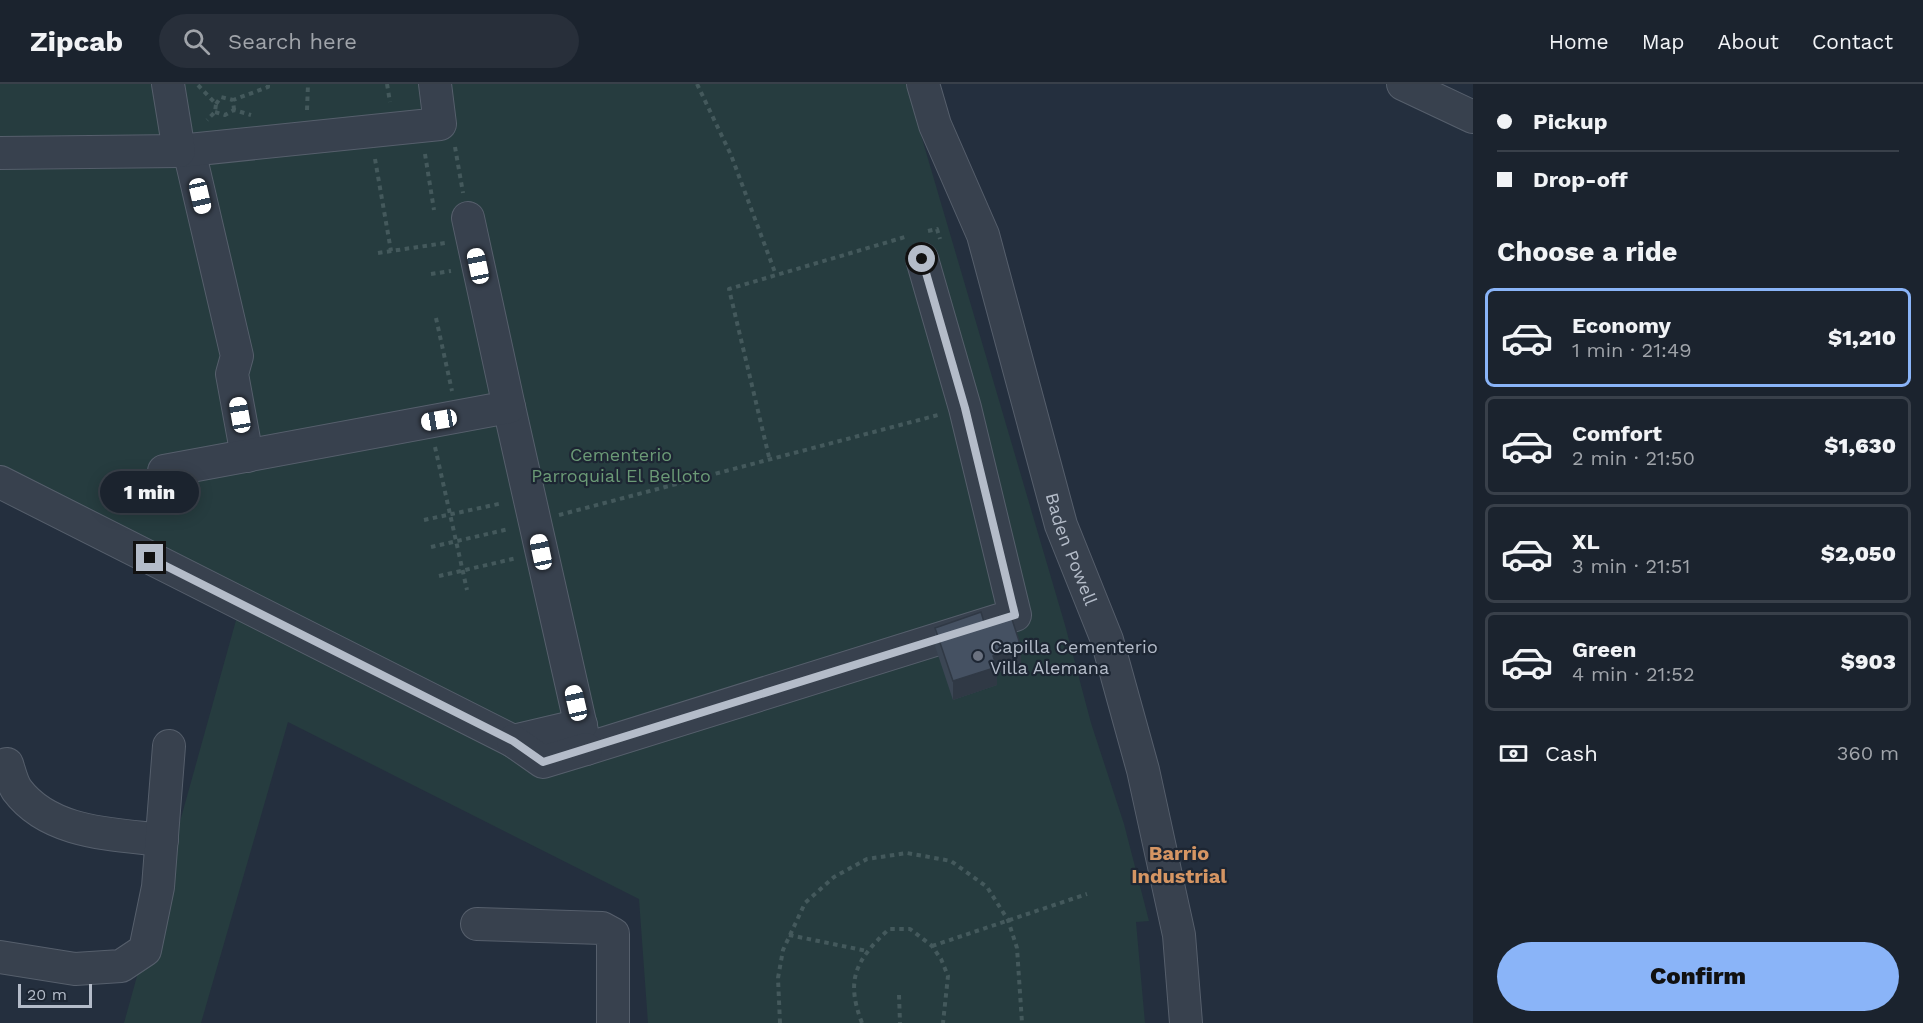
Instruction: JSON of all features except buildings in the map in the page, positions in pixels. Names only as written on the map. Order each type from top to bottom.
[{"type":"street","points":[[168,84],[237,356],[232,374],[247,456]]},
{"type":"street","points":[[0,153],[184,151],[431,125],[435,84]]},
{"type":"street","name":"Baden Powell","points":[[923,84],[934,125],[983,235],[1061,525],[1107,640],[1143,770],[1179,935],[1186,1023]]},
{"type":"street","points":[[1402,84],[1473,117]]},
{"type":"street","points":[[470,228],[583,737]]},
{"type":"street","points":[[0,482],[513,741],[543,762],[583,737],[1015,615],[965,408],[922,259]]},
{"type":"street","points":[[164,471],[247,456],[451,430],[508,407]]},
{"type":"street","points":[[0,957],[75,969],[121,966],[145,950],[158,887],[169,746]]},
{"type":"street","points":[[7,765],[16,789],[33,807],[79,829],[162,840]]},
{"type":"street","points":[[477,924],[602,928],[613,934],[613,1023]]},
{"type":"path","points":[[216,104],[221,97],[233,100],[268,87],[268,84]]},
{"type":"path","points":[[698,84],[731,155],[776,275]]},
{"type":"path","points":[[233,100],[234,110]]},
{"type":"path","points":[[378,253],[470,228],[451,124],[431,125],[434,210]]},
{"type":"path","points":[[370,131],[391,251]]},
{"type":"path","points":[[769,457],[729,289],[910,236],[922,259]]},
{"type":"path","points":[[423,447],[434,445],[451,430],[436,318]]},
{"type":"path","points":[[431,547],[535,524],[769,457],[965,408]]},
{"type":"path","points":[[434,445],[467,590]]},
{"type":"path","points":[[424,520],[450,515],[535,524]]},
{"type":"path","points":[[439,576],[463,570],[535,524]]},
{"type":"path","points":[[780,1023],[778,978],[783,950],[805,903],[834,877],[867,859],[907,853],[951,861],[987,887],[1008,920],[1017,948],[1022,1023]]},
{"type":"path","points":[[932,946],[1087,894]]},
{"type":"path","points":[[862,1023],[853,990],[856,967],[867,951],[889,929],[909,929],[932,946],[948,976],[943,1023]]},
{"type":"path","points":[[789,935],[867,951]]},
{"type":"path","points":[[899,995],[900,1023]]},
{"type":"green space","name":"Cementerio Parroquial El Belloto","points":[[0,84],[906,84],[1065,625],[1091,723],[1124,824],[1149,921],[1136,922],[1145,1023],[648,1023],[639,899],[288,722],[201,1023],[124,1023],[238,613],[0,493]]},
{"type":"place","name":"Capilla Cementerio Villa Alemana","points":[[978,656]]},
{"type":"district","name":"Barrio Industrial","points":[[1179,864]]},
{"type":"route","points":[[150,558],[513,741],[543,762],[1015,615],[965,408],[922,259]]}]
